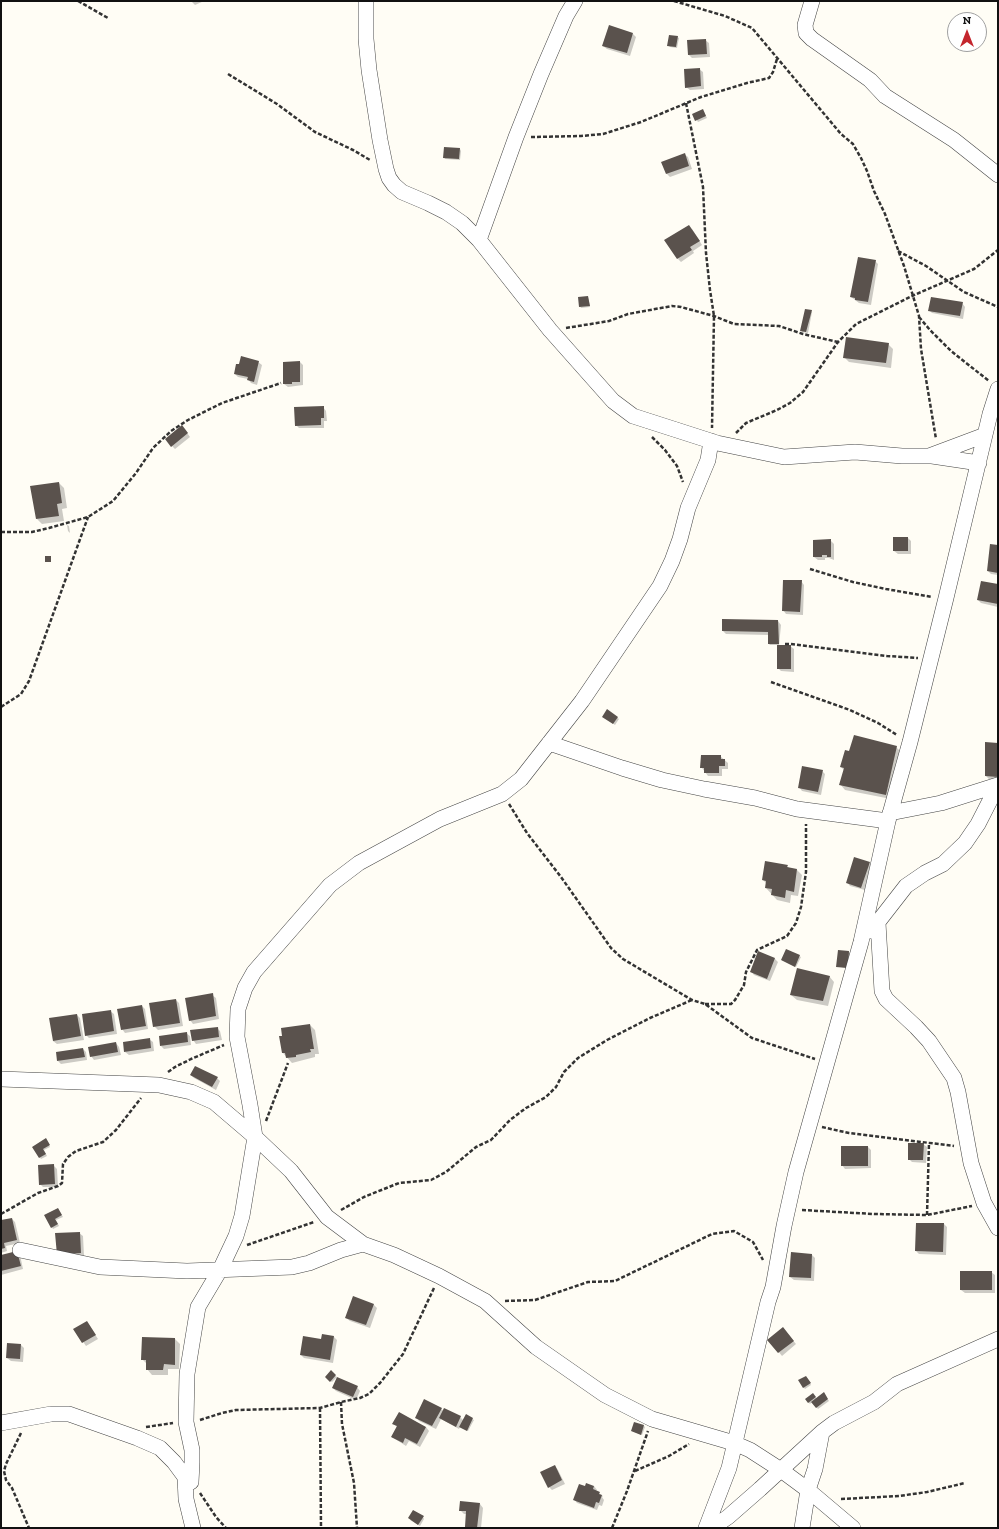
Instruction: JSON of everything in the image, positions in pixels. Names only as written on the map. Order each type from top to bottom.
[{"type":"street","points":[[366,1],[366,39],[369,70],[386,169],[394,185],[402,192],[446,212],[462,223],[479,240],[550,330],[613,401],[633,416],[728,446],[784,457],[855,452],[902,456],[934,454],[979,463]]},
{"type":"street","points":[[479,240],[516,137],[547,59],[566,16],[575,1]]},
{"type":"street","points":[[812,1],[805,24],[806,34],[870,80],[885,96],[954,140],[998,175]]},
{"type":"street","points":[[706,1528],[729,1468],[766,1309],[773,1287],[788,1208],[861,942],[889,817],[910,742],[946,598],[996,387]]},
{"type":"street","points":[[934,454],[985,435]]},
{"type":"street","points":[[191,1482],[192,1450],[186,1422],[187,1374],[198,1307],[229,1252],[242,1216],[255,1134],[237,1037],[238,1009],[245,988],[254,972],[330,884],[359,864],[440,819],[502,794],[521,779],[582,701],[660,586],[675,554],[688,508],[708,460],[711,441]]},
{"type":"street","points":[[549,743],[662,780],[756,798],[797,809],[889,817],[941,803],[998,785]]},
{"type":"street","points":[[861,942],[878,923],[906,886],[924,873],[943,864],[965,843],[978,824],[998,785]]},
{"type":"street","points":[[878,923],[882,991],[886,999],[929,1041],[954,1078],[971,1163],[984,1203],[998,1228]]},
{"type":"street","points":[[1,1079],[152,1085],[191,1092],[214,1102],[255,1134],[291,1170],[327,1217],[363,1244],[394,1255],[439,1276],[484,1301],[536,1347],[605,1395],[652,1419],[703,1433],[750,1450],[808,1490],[853,1528]]},
{"type":"street","points":[[20,1250],[100,1267],[162,1271],[220,1270],[292,1267],[309,1263],[340,1250],[363,1244]]},
{"type":"street","points":[[712,1528],[728,1517],[822,1432],[834,1423],[874,1402],[898,1384],[998,1339]]},
{"type":"street","points":[[1,1423],[30,1416],[69,1414],[160,1448],[174,1462],[185,1477],[186,1499],[193,1528]]},
{"type":"street","points":[[802,1528],[808,1490],[822,1432]]},
{"type":"path","points":[[78,1],[108,18]]},
{"type":"path","points":[[674,1],[725,16],[752,28],[841,134],[852,144],[861,158],[885,214],[919,316],[921,349],[934,454]]},
{"type":"path","points":[[516,137],[566,137],[603,134],[641,122],[686,103],[747,83],[769,78],[773,72],[777,58]]},
{"type":"path","points":[[228,74],[278,104],[315,132],[354,150],[386,169]]},
{"type":"path","points":[[686,103],[703,187],[706,253],[714,316],[711,441]]},
{"type":"path","points":[[728,446],[736,432],[746,423],[790,403],[803,392],[838,342],[856,324],[912,296],[974,269],[998,250]]},
{"type":"path","points":[[898,251],[926,266],[946,281],[980,300],[998,307]]},
{"type":"path","points":[[550,330],[609,321],[628,314],[672,306],[714,316],[734,324],[779,326],[803,334],[838,342]]},
{"type":"path","points":[[919,316],[930,330],[951,351],[996,387]]},
{"type":"path","points":[[1,532],[38,531],[88,517],[113,501],[136,473],[153,448],[171,431],[188,420],[222,403],[281,383]]},
{"type":"path","points":[[651,436],[665,450],[677,466],[684,485]]},
{"type":"path","points":[[1,707],[21,694],[29,681],[88,517]]},
{"type":"path","points":[[810,569],[830,576],[886,589],[946,598]]},
{"type":"path","points":[[785,644],[887,656],[930,658]]},
{"type":"path","points":[[771,682],[850,710],[878,723],[910,742]]},
{"type":"path","points":[[502,794],[527,833],[561,877],[611,948],[623,959],[692,1000],[705,1004],[731,1004],[744,985],[746,972],[757,950],[788,936],[796,924],[801,907],[806,872],[806,822],[804,815],[797,809]]},
{"type":"path","points":[[229,1252],[327,1217],[364,1197],[399,1183],[431,1180],[446,1172],[466,1154],[476,1147],[491,1140],[510,1120],[526,1108],[546,1097],[556,1088],[564,1072],[578,1058],[607,1040],[644,1021],[692,1000]]},
{"type":"path","points":[[705,1004],[752,1038],[827,1063]]},
{"type":"path","points":[[1,1214],[38,1193],[58,1186],[62,1183],[64,1164],[68,1157],[76,1151],[103,1142],[116,1130],[152,1085],[175,1067],[228,1043],[237,1037]]},
{"type":"path","points":[[255,1134],[269,1117],[288,1063]]},
{"type":"path","points":[[810,1124],[848,1133],[968,1148]]},
{"type":"path","points":[[927,1215],[930,1143]]},
{"type":"path","points":[[788,1208],[874,1214],[927,1215],[984,1203]]},
{"type":"path","points":[[484,1301],[535,1300],[588,1282],[615,1281],[712,1234],[734,1231],[753,1242],[765,1263]]},
{"type":"path","points":[[143,1428],[195,1421],[236,1410],[320,1408],[360,1398],[369,1394],[380,1383],[403,1354],[439,1276]]},
{"type":"path","points":[[340,1402],[342,1424],[354,1483],[357,1528]]},
{"type":"path","points":[[320,1408],[321,1528]]},
{"type":"path","points":[[29,1528],[12,1488],[6,1480],[4,1472],[14,1446],[30,1416]]},
{"type":"path","points":[[612,1528],[652,1419]]},
{"type":"path","points":[[634,1471],[680,1450],[703,1433]]},
{"type":"path","points":[[191,1482],[216,1517],[226,1528]]},
{"type":"path","points":[[820,1501],[899,1496],[926,1492],[966,1483]]},
{"type":"building","points":[[609,25],[633,33],[627,53],[602,46]]},
{"type":"building","points":[[669,35],[678,36],[676,47],[667,46]]},
{"type":"building","points":[[706,39],[707,54],[688,55],[687,40]]},
{"type":"building","points":[[700,68],[701,86],[685,88],[684,69]]},
{"type":"building","points":[[703,109],[706,116],[695,121],[692,114]]},
{"type":"building","points":[[444,147],[460,148],[459,159],[443,158]]},
{"type":"building","points":[[685,153],[689,166],[666,174],[661,162]]},
{"type":"building","points":[[689,225],[700,241],[690,247],[692,250],[677,259],[664,240]]},
{"type":"building","points":[[858,257],[876,260],[868,302],[855,300],[855,298],[850,297]]},
{"type":"building","points":[[588,296],[590,306],[579,307],[578,297]]},
{"type":"building","points":[[931,297],[963,302],[960,316],[928,311]]},
{"type":"building","points":[[805,309],[812,310],[806,332],[800,331]]},
{"type":"building","points":[[846,337],[889,343],[886,363],[843,358]]},
{"type":"building","points":[[241,356],[259,361],[254,382],[247,380],[248,377],[234,374],[236,364],[239,364]]},
{"type":"building","points":[[300,361],[300,382],[283,384],[283,362]]},
{"type":"building","points":[[324,406],[324,418],[321,418],[321,425],[295,426],[294,407]]},
{"type":"building","points":[[182,425],[188,433],[171,447],[165,439]]},
{"type":"building","points":[[59,482],[62,503],[57,504],[59,516],[36,519],[30,486]]},
{"type":"building","points":[[893,537],[908,537],[908,551],[893,551]]},
{"type":"building","points":[[831,539],[831,557],[822,555],[822,557],[813,557],[813,540]]},
{"type":"building","points":[[990,544],[998,545],[998,573],[987,571]]},
{"type":"building","points":[[45,556],[51,556],[51,562],[45,562]]},
{"type":"building","points":[[783,580],[802,580],[800,612],[782,611]]},
{"type":"building","points":[[981,581],[998,584],[998,604],[977,600]]},
{"type":"building","points":[[722,619],[778,620],[779,644],[768,644],[768,632],[722,631]]},
{"type":"building","points":[[777,645],[791,645],[791,669],[777,669]]},
{"type":"building","points":[[607,709],[618,717],[613,724],[602,717]]},
{"type":"building","points":[[854,735],[897,746],[886,795],[839,785],[844,768],[840,767],[845,750],[849,751]]},
{"type":"building","points":[[985,742],[998,743],[998,777],[985,776]]},
{"type":"building","points":[[701,755],[721,755],[721,759],[725,759],[725,766],[719,766],[719,773],[704,773],[704,768],[700,768]]},
{"type":"building","points":[[802,766],[823,770],[818,792],[798,788]]},
{"type":"building","points":[[854,857],[870,862],[861,888],[846,883]]},
{"type":"building","points":[[765,861],[788,865],[787,867],[797,869],[794,892],[786,890],[785,898],[771,895],[772,889],[765,888],[766,881],[762,880]]},
{"type":"building","points":[[786,949],[800,955],[795,967],[781,960]]},
{"type":"building","points":[[838,950],[849,951],[848,968],[836,967]]},
{"type":"building","points":[[758,951],[775,958],[767,979],[750,972]]},
{"type":"building","points":[[797,968],[830,976],[823,1001],[790,995]]},
{"type":"building","points":[[213,993],[216,1016],[189,1021],[185,998]]},
{"type":"building","points":[[176,999],[180,1023],[153,1027],[149,1003]]},
{"type":"building","points":[[142,1005],[146,1026],[121,1030],[117,1009]]},
{"type":"building","points":[[111,1010],[114,1031],[85,1036],[82,1014]]},
{"type":"building","points":[[77,1014],[81,1036],[53,1041],[49,1018]]},
{"type":"building","points":[[310,1024],[314,1049],[310,1049],[311,1052],[296,1055],[296,1057],[286,1058],[285,1053],[282,1053],[279,1036],[282,1036],[281,1028]]},
{"type":"building","points":[[218,1027],[219,1037],[192,1041],[190,1030]]},
{"type":"building","points":[[187,1032],[188,1042],[160,1046],[159,1036]]},
{"type":"building","points":[[150,1038],[151,1048],[124,1052],[123,1042]]},
{"type":"building","points":[[116,1042],[118,1052],[90,1057],[88,1047]]},
{"type":"building","points":[[83,1048],[85,1057],[57,1061],[56,1052]]},
{"type":"building","points":[[195,1066],[218,1077],[212,1087],[190,1075]]},
{"type":"building","points":[[46,1138],[50,1145],[43,1149],[46,1154],[39,1158],[32,1147]]},
{"type":"building","points":[[908,1143],[924,1143],[923,1160],[908,1160]]},
{"type":"building","points":[[841,1146],[868,1146],[868,1166],[841,1166]]},
{"type":"building","points":[[54,1164],[55,1184],[39,1185],[38,1165]]},
{"type":"building","points":[[58,1208],[62,1215],[55,1219],[58,1224],[51,1228],[44,1215]]},
{"type":"building","points":[[12,1218],[17,1240],[4,1243],[5,1248],[1,1249],[1,1220]]},
{"type":"building","points":[[916,1223],[944,1223],[943,1252],[915,1251]]},
{"type":"building","points":[[80,1232],[81,1253],[57,1255],[55,1233]]},
{"type":"building","points":[[17,1251],[21,1266],[1,1271],[1,1255]]},
{"type":"building","points":[[791,1252],[812,1254],[811,1278],[789,1277]]},
{"type":"building","points":[[960,1271],[992,1271],[992,1290],[960,1290]]},
{"type":"building","points":[[353,1296],[374,1304],[366,1325],[345,1318]]},
{"type":"building","points":[[87,1321],[96,1335],[82,1343],[73,1329]]},
{"type":"building","points":[[783,1327],[794,1341],[778,1353],[767,1340]]},
{"type":"building","points":[[322,1334],[334,1336],[330,1360],[300,1355],[303,1336],[321,1339]]},
{"type":"building","points":[[142,1337],[175,1338],[175,1365],[164,1364],[163,1370],[146,1370],[146,1360],[141,1360]]},
{"type":"building","points":[[7,1343],[21,1344],[20,1359],[6,1358]]},
{"type":"building","points":[[331,1370],[336,1375],[330,1382],[325,1377]]},
{"type":"building","points":[[806,1376],[811,1383],[803,1388],[798,1380]]},
{"type":"building","points":[[337,1377],[358,1386],[353,1397],[332,1388]]},
{"type":"building","points":[[824,1392],[828,1399],[816,1408],[811,1402]]},
{"type":"building","points":[[813,1393],[816,1397],[808,1403],[805,1399]]},
{"type":"building","points":[[424,1399],[442,1408],[432,1426],[415,1418]]},
{"type":"building","points":[[444,1408],[461,1416],[456,1427],[439,1418]]},
{"type":"building","points":[[399,1412],[426,1427],[417,1444],[405,1438],[403,1443],[391,1437],[397,1426],[392,1424]]},
{"type":"building","points":[[466,1414],[473,1418],[467,1431],[459,1427]]},
{"type":"building","points":[[634,1422],[644,1425],[641,1435],[631,1431]]},
{"type":"building","points":[[555,1465],[562,1480],[548,1488],[540,1472]]},
{"type":"building","points":[[586,1483],[594,1486],[593,1489],[600,1492],[599,1494],[602,1495],[599,1503],[596,1502],[594,1508],[573,1500],[579,1484],[585,1486]]},
{"type":"building","points":[[460,1501],[480,1503],[477,1528],[465,1527],[466,1511],[459,1511]]},
{"type":"building","points":[[413,1510],[424,1516],[418,1525],[408,1518]]}]
